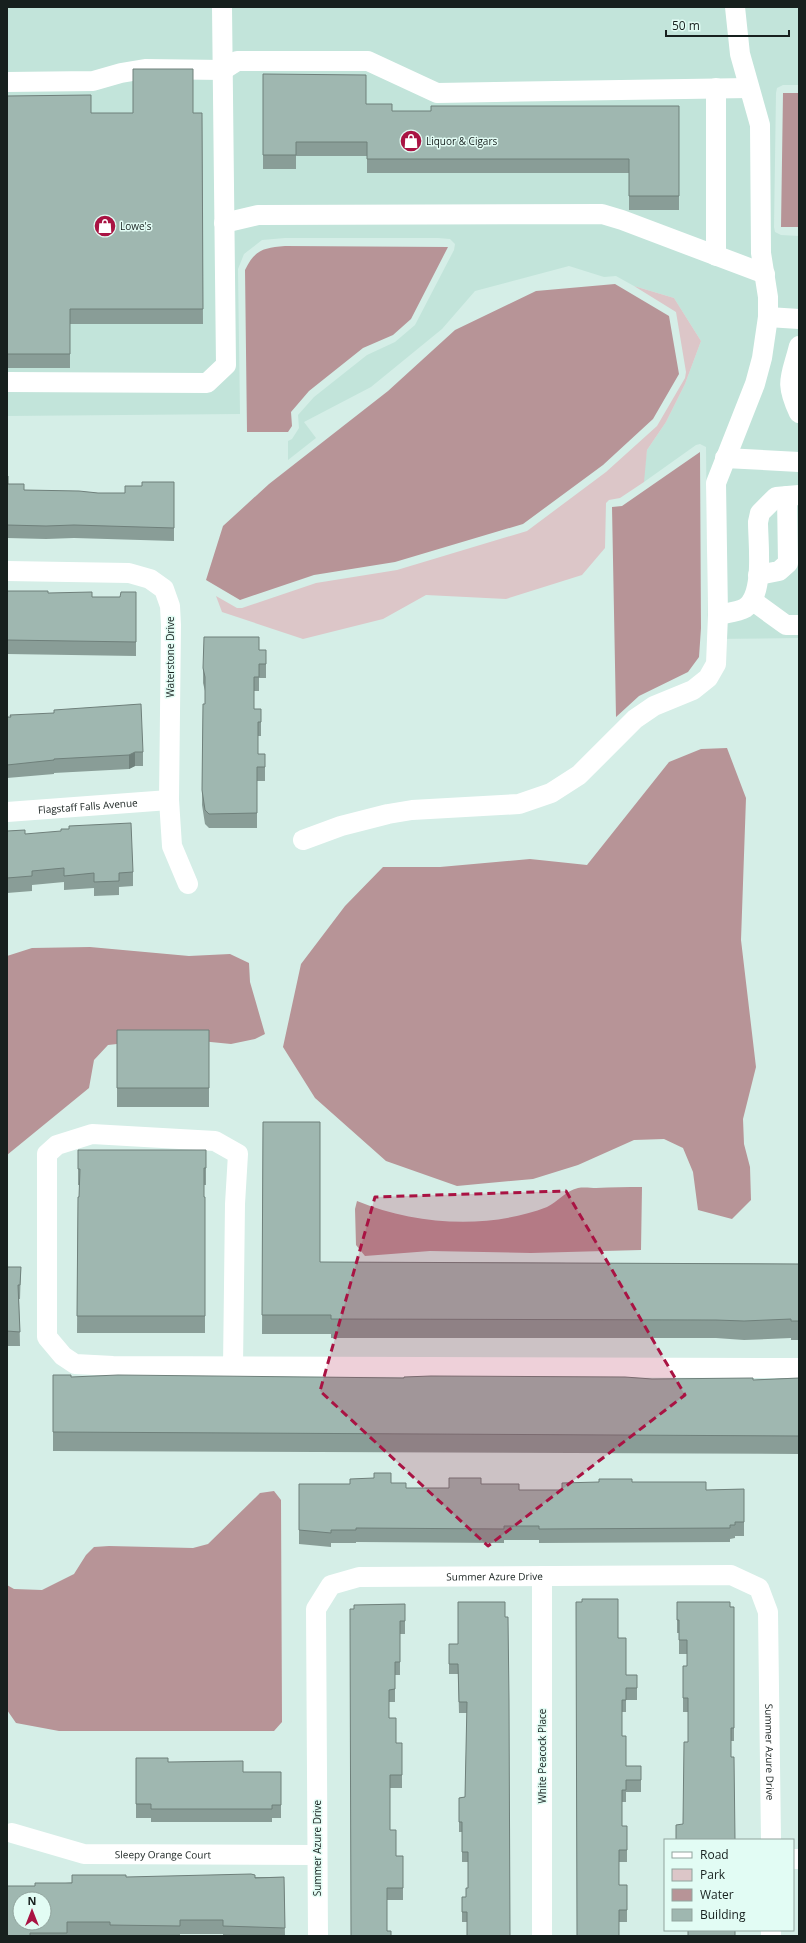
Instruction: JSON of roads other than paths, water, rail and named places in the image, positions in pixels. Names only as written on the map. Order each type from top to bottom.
[{"type":"street","points":[[7,382],[208,382],[226,365],[222,7]]},
{"type":"street","points":[[303,840],[341,826],[388,814],[412,810],[519,804],[551,793],[579,775],[635,719],[654,706],[693,690],[708,678],[716,664],[718,615],[716,483],[755,384],[762,358],[768,317],[768,297],[761,253],[760,125],[740,54],[735,7]]},
{"type":"street","points":[[7,82],[93,81],[121,73],[145,69],[223,70],[237,61],[368,61],[437,93],[749,88]]},
{"type":"street","points":[[716,88],[716,256]]},
{"type":"street","points":[[224,223],[258,215],[602,214],[622,220],[765,274]]},
{"type":"street","points":[[768,317],[799,319]]},
{"type":"street","points":[[799,348],[789,382],[792,398],[799,413]]},
{"type":"street","points":[[725,458],[799,462]]},
{"type":"street","points":[[718,615],[744,608],[753,601],[758,585],[758,575],[758,522],[760,513],[776,497],[793,496],[788,563],[779,571],[758,575]]},
{"type":"street","name":"Waterstone Drive","points":[[7,571],[129,573],[150,578],[164,589],[170,606],[171,625],[169,800],[172,846],[188,884]]},
{"type":"street","points":[[753,601],[786,626],[799,625]]},
{"type":"street","name":"Flagstaff Falls Avenue","points":[[7,812],[169,800]]},
{"type":"street","points":[[233,1367],[235,1204],[238,1154],[215,1141],[92,1134],[57,1145],[47,1154],[47,1337],[63,1356],[75,1364],[113,1366],[233,1367],[799,1368]]},
{"type":"street","name":"Summer Azure Drive","points":[[318,1936],[316,1609],[330,1585],[359,1577],[731,1575],[759,1588],[768,1612],[771,1839]]},
{"type":"street","name":"White Peacock Place","points":[[542,1576],[542,1936]]},
{"type":"street","name":"Sleepy Orange Court","points":[[12,1833],[84,1854],[317,1855]]},
{"type":"water","points":[[783,93],[799,93],[799,227],[781,227]]},
{"type":"water","points":[[285,246],[448,247],[411,319],[393,335],[363,348],[309,391],[291,412],[292,426],[288,432],[247,432],[245,270],[253,258],[261,251]]},
{"type":"water","points":[[615,284],[669,316],[679,374],[653,419],[603,465],[523,524],[395,562],[314,575],[240,600],[206,580],[223,526],[269,484],[388,391],[455,330],[536,291]]},
{"type":"water","points":[[700,452],[701,628],[699,657],[688,672],[639,696],[616,717],[612,507],[622,506]]},
{"type":"water","points":[[727,748],[746,798],[741,940],[756,1067],[743,1119],[744,1144],[750,1167],[751,1200],[732,1219],[698,1210],[693,1172],[683,1148],[664,1139],[634,1140],[578,1165],[533,1179],[457,1186],[386,1161],[315,1098],[283,1047],[301,964],[345,906],[383,867],[440,867],[530,859],[587,865],[669,762],[701,749]]},
{"type":"water","points":[[90,947],[189,956],[230,954],[249,963],[250,982],[265,1034],[255,1039],[231,1044],[170,1038],[108,1045],[94,1060],[89,1088],[7,1155],[7,956],[32,948]]},
{"type":"water","points":[[642,1187],[641,1250],[531,1253],[430,1251],[365,1256],[356,1245],[355,1209],[357,1201],[380,1209],[427,1220],[476,1222],[524,1214],[547,1207],[573,1189]]},
{"type":"water","points":[[274,1491],[281,1500],[282,1722],[274,1731],[59,1731],[16,1723],[7,1710],[7,1585],[14,1589],[42,1590],[74,1574],[86,1555],[94,1547],[193,1548],[208,1544],[260,1493]]},
{"type":"place","name":"Liquor & Cigars","points":[[411,141]]},
{"type":"place","name":"Lowe's","points":[[105,226]]}]
